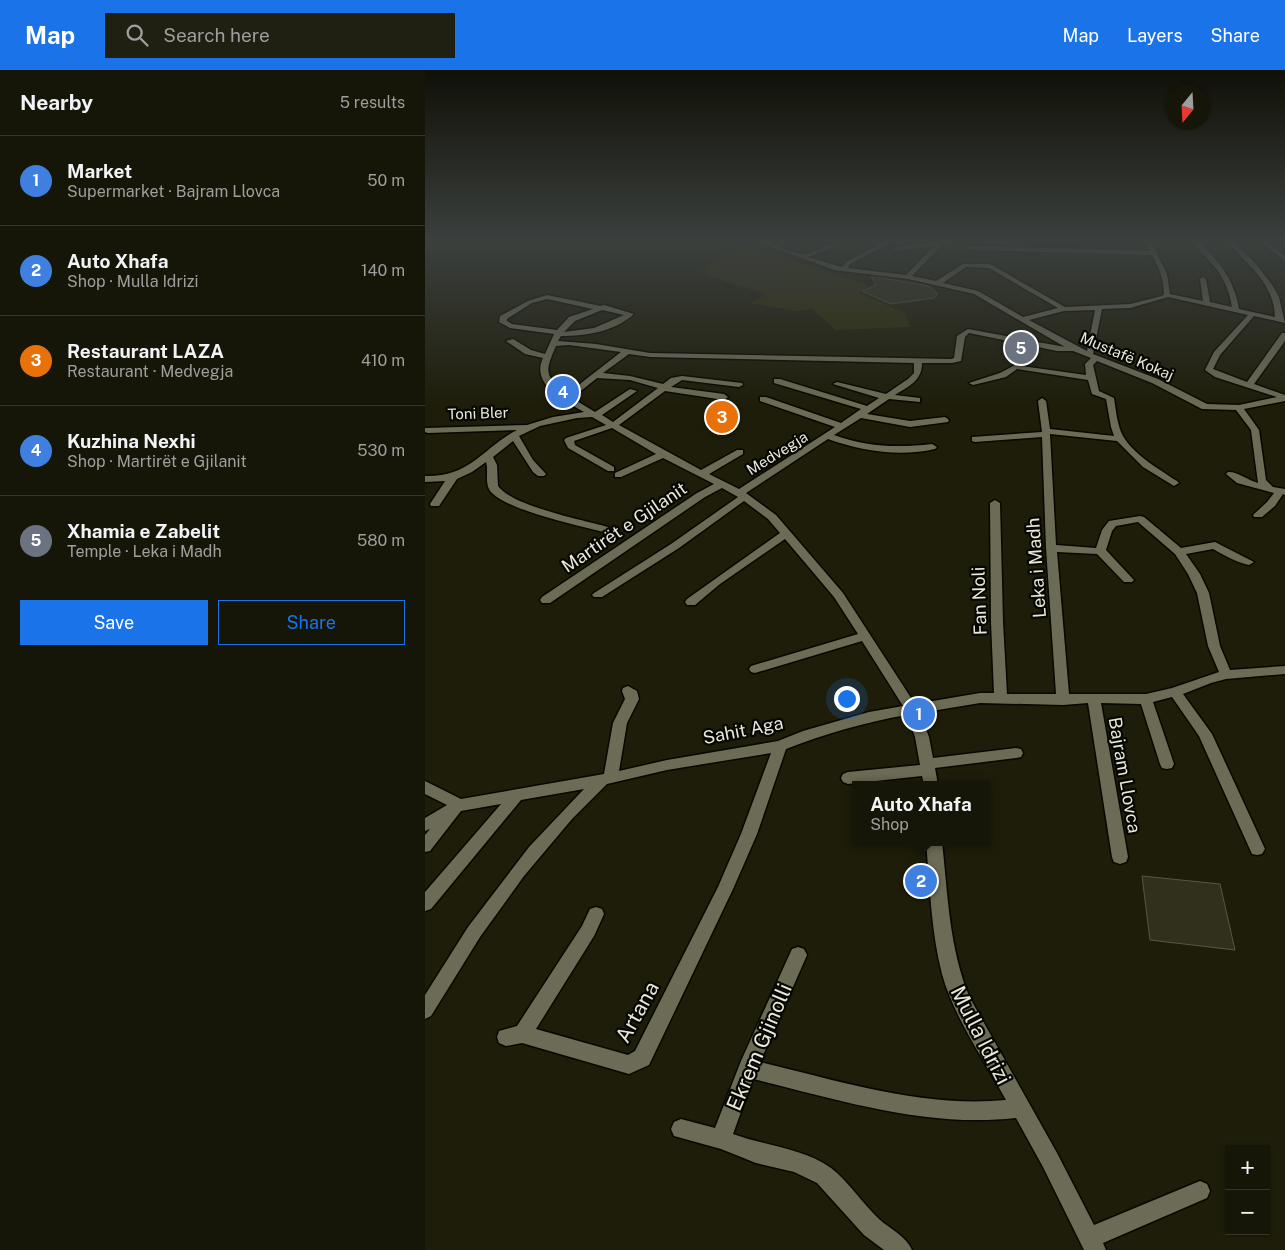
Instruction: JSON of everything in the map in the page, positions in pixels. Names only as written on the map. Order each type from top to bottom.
[{"type":"street","name":"Mustafë Kokaj","points":[[985,296],[1074,349],[1155,381],[1205,407],[1239,408],[1285,397]]},
{"type":"street","points":[[1041,296],[1064,309]]},
{"type":"street","points":[[1022,319],[1064,309],[1130,306],[1163,296]]},
{"type":"street","points":[[1172,296],[1282,320]]},
{"type":"street","points":[[1206,296],[1207,303]]},
{"type":"street","points":[[1233,296],[1236,310]]},
{"type":"street","points":[[1274,296],[1282,320]]},
{"type":"street","points":[[557,337],[595,332],[630,314],[604,307],[547,297],[530,302],[503,318],[503,322],[510,326],[581,344],[650,355],[956,361],[961,336],[968,330],[1057,349],[1074,349]]},
{"type":"street","points":[[1099,306],[1089,364],[1095,392],[1110,398],[1115,427],[1120,439],[1146,464],[1174,483]]},
{"type":"street","points":[[557,337],[573,319],[604,307]]},
{"type":"street","name":"Mustafë Kokaj","points":[[1253,314],[1217,354],[1209,370],[1218,375],[1285,397]]},
{"type":"street","points":[[1249,385],[1285,335]]},
{"type":"street","name":"Martirët e Gjilanit","points":[[557,337],[547,357],[544,372],[547,382],[567,399],[663,454],[742,495],[772,517],[839,595],[912,710]]},
{"type":"street","points":[[510,342],[528,352],[547,357]]},
{"type":"street","points":[[567,399],[574,391],[626,352]]},
{"type":"street","name":"Medvegja","points":[[598,595],[675,546],[742,495],[911,380],[918,373],[918,361]]},
{"type":"street","points":[[973,383],[1003,375],[1015,367],[1091,378]]},
{"type":"street","points":[[595,375],[630,378],[665,388],[724,397]]},
{"type":"street","points":[[663,454],[615,472],[591,459],[569,443],[571,438],[613,425],[674,380],[682,378],[739,385]]},
{"type":"street","points":[[777,381],[869,408]]},
{"type":"street","points":[[837,384],[885,397],[917,400]]},
{"type":"street","points":[[594,414],[633,391]]},
{"type":"street","name":"Medvegja","points":[[763,400],[843,426]]},
{"type":"street","name":"Leka i Madh","points":[[1042,401],[1046,432],[1051,548],[1063,700]]},
{"type":"street","points":[[1239,408],[1255,430],[1261,481],[1269,488]]},
{"type":"street","name":"Toni Bler","points":[[428,430],[529,427],[566,417],[594,414]]},
{"type":"street","points":[[860,415],[910,424],[945,420]]},
{"type":"street","name":"Toni Bler","points":[[427,480],[453,477],[472,469],[514,436],[529,427]]},
{"type":"street","points":[[975,439],[1046,432],[1120,439]]},
{"type":"street","points":[[514,436],[526,454],[532,468],[541,474]]},
{"type":"street","name":"Medvegja","points":[[829,436],[841,441],[880,449],[899,450],[932,447]]},
{"type":"street","points":[[701,474],[740,452]]},
{"type":"street","points":[[488,457],[493,469],[491,481],[494,489],[500,494],[543,511],[604,529]]},
{"type":"street","points":[[1231,474],[1233,477],[1282,491],[1258,515]]},
{"type":"street","points":[[435,504],[453,477]]},
{"type":"street","name":"Martirët e Gjilanit","points":[[546,600],[721,484]]},
{"type":"street","name":"Fan Noli","points":[[995,502],[997,622],[1001,698]]},
{"type":"street","points":[[1130,510],[1179,552],[1187,562],[1203,592],[1214,646],[1226,675]]},
{"type":"street","points":[[1100,551],[1107,530],[1113,522],[1140,519]]},
{"type":"street","points":[[691,602],[785,533]]},
{"type":"street","points":[[1179,552],[1215,545],[1233,556],[1249,562]]},
{"type":"street","points":[[1051,548],[1100,551],[1127,580]]},
{"type":"street","points":[[755,669],[865,636]]},
{"type":"street","name":"Bajram Llovca","points":[[912,710],[979,698],[1146,699],[1175,692],[1208,679],[1226,675],[1285,670]]},
{"type":"street","points":[[425,1010],[474,933],[524,864],[590,791],[607,778],[620,722],[632,699],[632,694],[627,691]]},
{"type":"street","points":[[1175,692],[1205,734],[1257,849]]},
{"type":"street","name":"Bajram Llovca","points":[[1146,699],[1167,764]]},
{"type":"street","name":"Bajram Llovca","points":[[1094,700],[1120,857]]},
{"type":"street","points":[[912,710],[922,737],[929,773]]},
{"type":"street","name":"Sahit Aga","points":[[425,825],[460,804],[515,796],[667,765],[780,746],[808,735],[869,717],[912,710]]},
{"type":"street","name":"Artana","points":[[596,914],[588,931],[514,1036],[629,1065],[642,1058],[725,889],[749,834],[780,746]]},
{"type":"street","points":[[848,778],[929,773],[1016,752]]},
{"type":"street","points":[[425,787],[460,804],[425,846]]},
{"type":"street","points":[[425,904],[515,796]]},
{"type":"street","name":"Mulla Idrizi","points":[[934,846],[944,939],[951,975],[963,1004],[1019,1108],[1050,1160],[1092,1244],[1200,1190]]},
{"type":"street","name":"Ekrem Gjinolli","points":[[721,1139],[748,1068],[798,955]]},
{"type":"street","name":"Mulla Idrizi","points":[[748,1068],[860,1095],[933,1108],[1000,1112],[1019,1108]]},
{"type":"street","points":[[681,1129],[721,1139],[755,1153],[797,1162],[823,1176],[872,1227],[901,1250]]},
{"type":"shaded area","points":[[763,296],[866,296],[905,313],[910,327],[835,330],[813,309],[795,311],[751,303]]},
{"type":"building","points":[[873,296],[936,296],[934,298],[891,304]]},
{"type":"building","points":[[1142,876],[1220,884],[1235,950],[1150,940]]},
{"type":"place","name":"Xhamia e Zabelit","points":[[1021,348]]},
{"type":"place","name":"Kuzhina Nexhi","points":[[563,392]]},
{"type":"place","name":"Restaurant LAZA","points":[[722,417]]},
{"type":"place","name":"Market","points":[[919,714]]},
{"type":"place","name":"Auto Xhafa","points":[[921,881]]}]
